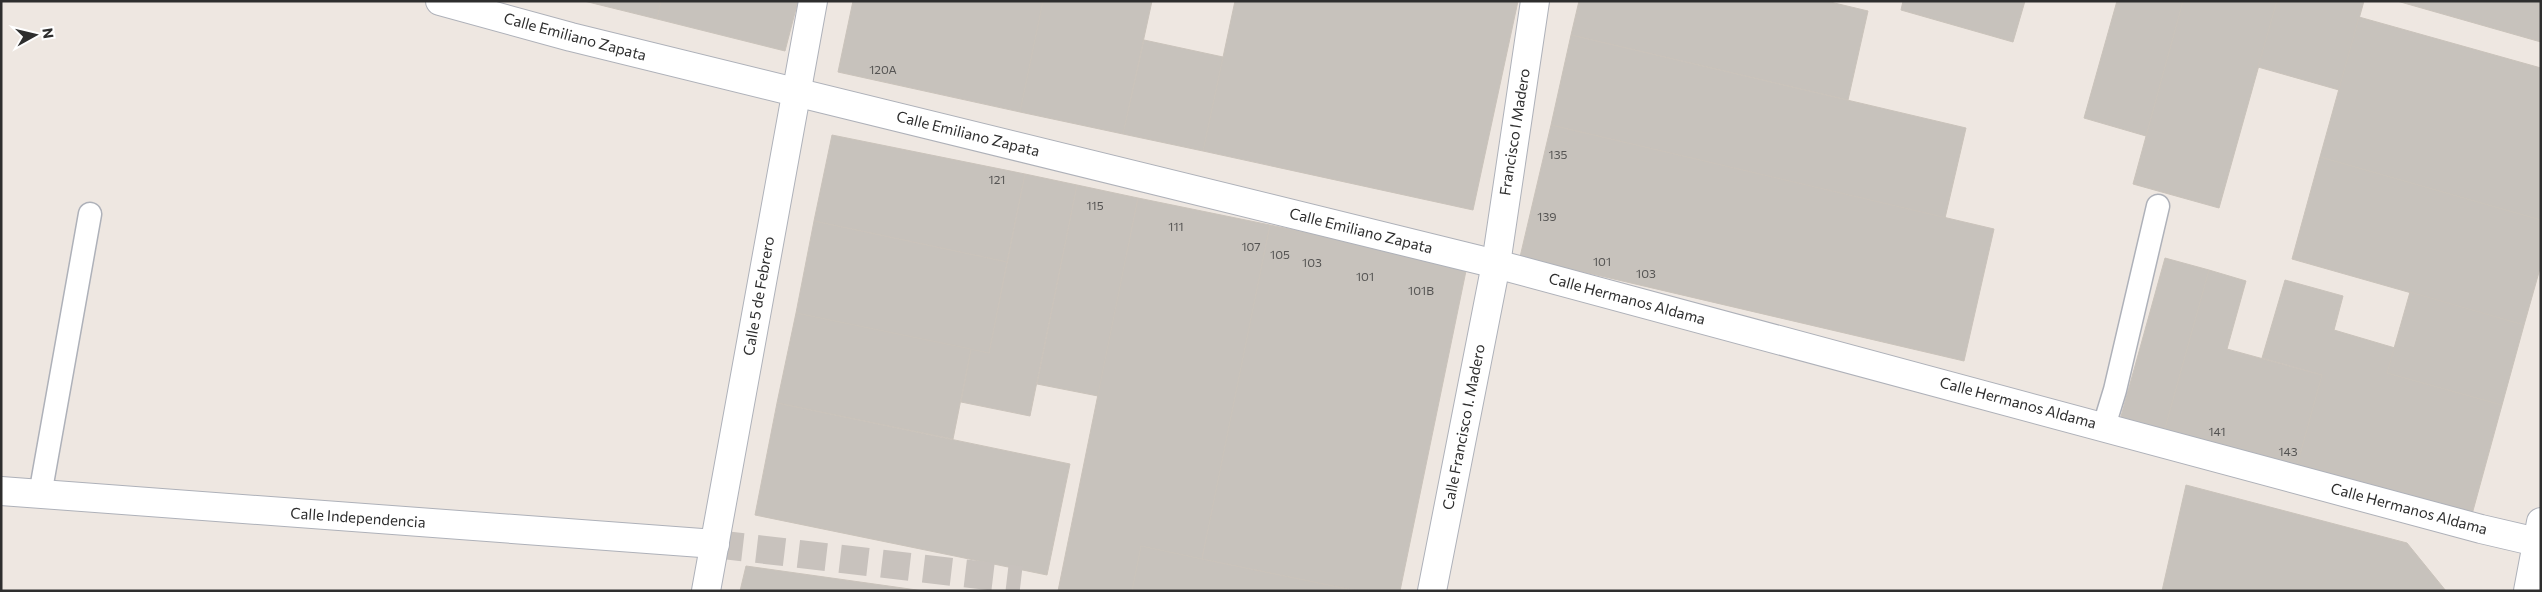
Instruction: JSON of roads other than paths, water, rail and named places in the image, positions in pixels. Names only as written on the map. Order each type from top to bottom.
[{"type":"street","name":"Calle Emiliano Zapata","points":[[440,1],[572,37],[1496,264]]},
{"type":"street","name":"Calle 5 de Febrero","points":[[706,591],[813,1]]},
{"type":"street","name":"Francisco I Madero","points":[[1496,264],[1535,1]]},
{"type":"street","name":"Calle Hermanos Aldama","points":[[1496,264],[2104,426],[2481,529],[2539,536]]},
{"type":"street","name":"Calle Francisco I. Madero","points":[[1432,591],[1496,264]]},
{"type":"street","name":"Calle Independencia","points":[[1,491],[714,544]]},
{"type":"street","points":[[2528,591],[2539,536]]},
{"type":"lane","points":[[2104,426],[2115,390],[2158,206]]},
{"type":"lane","points":[[40,495],[90,214]]},
{"type":"tunnel","points":[[715,544],[1021,580]]}]
